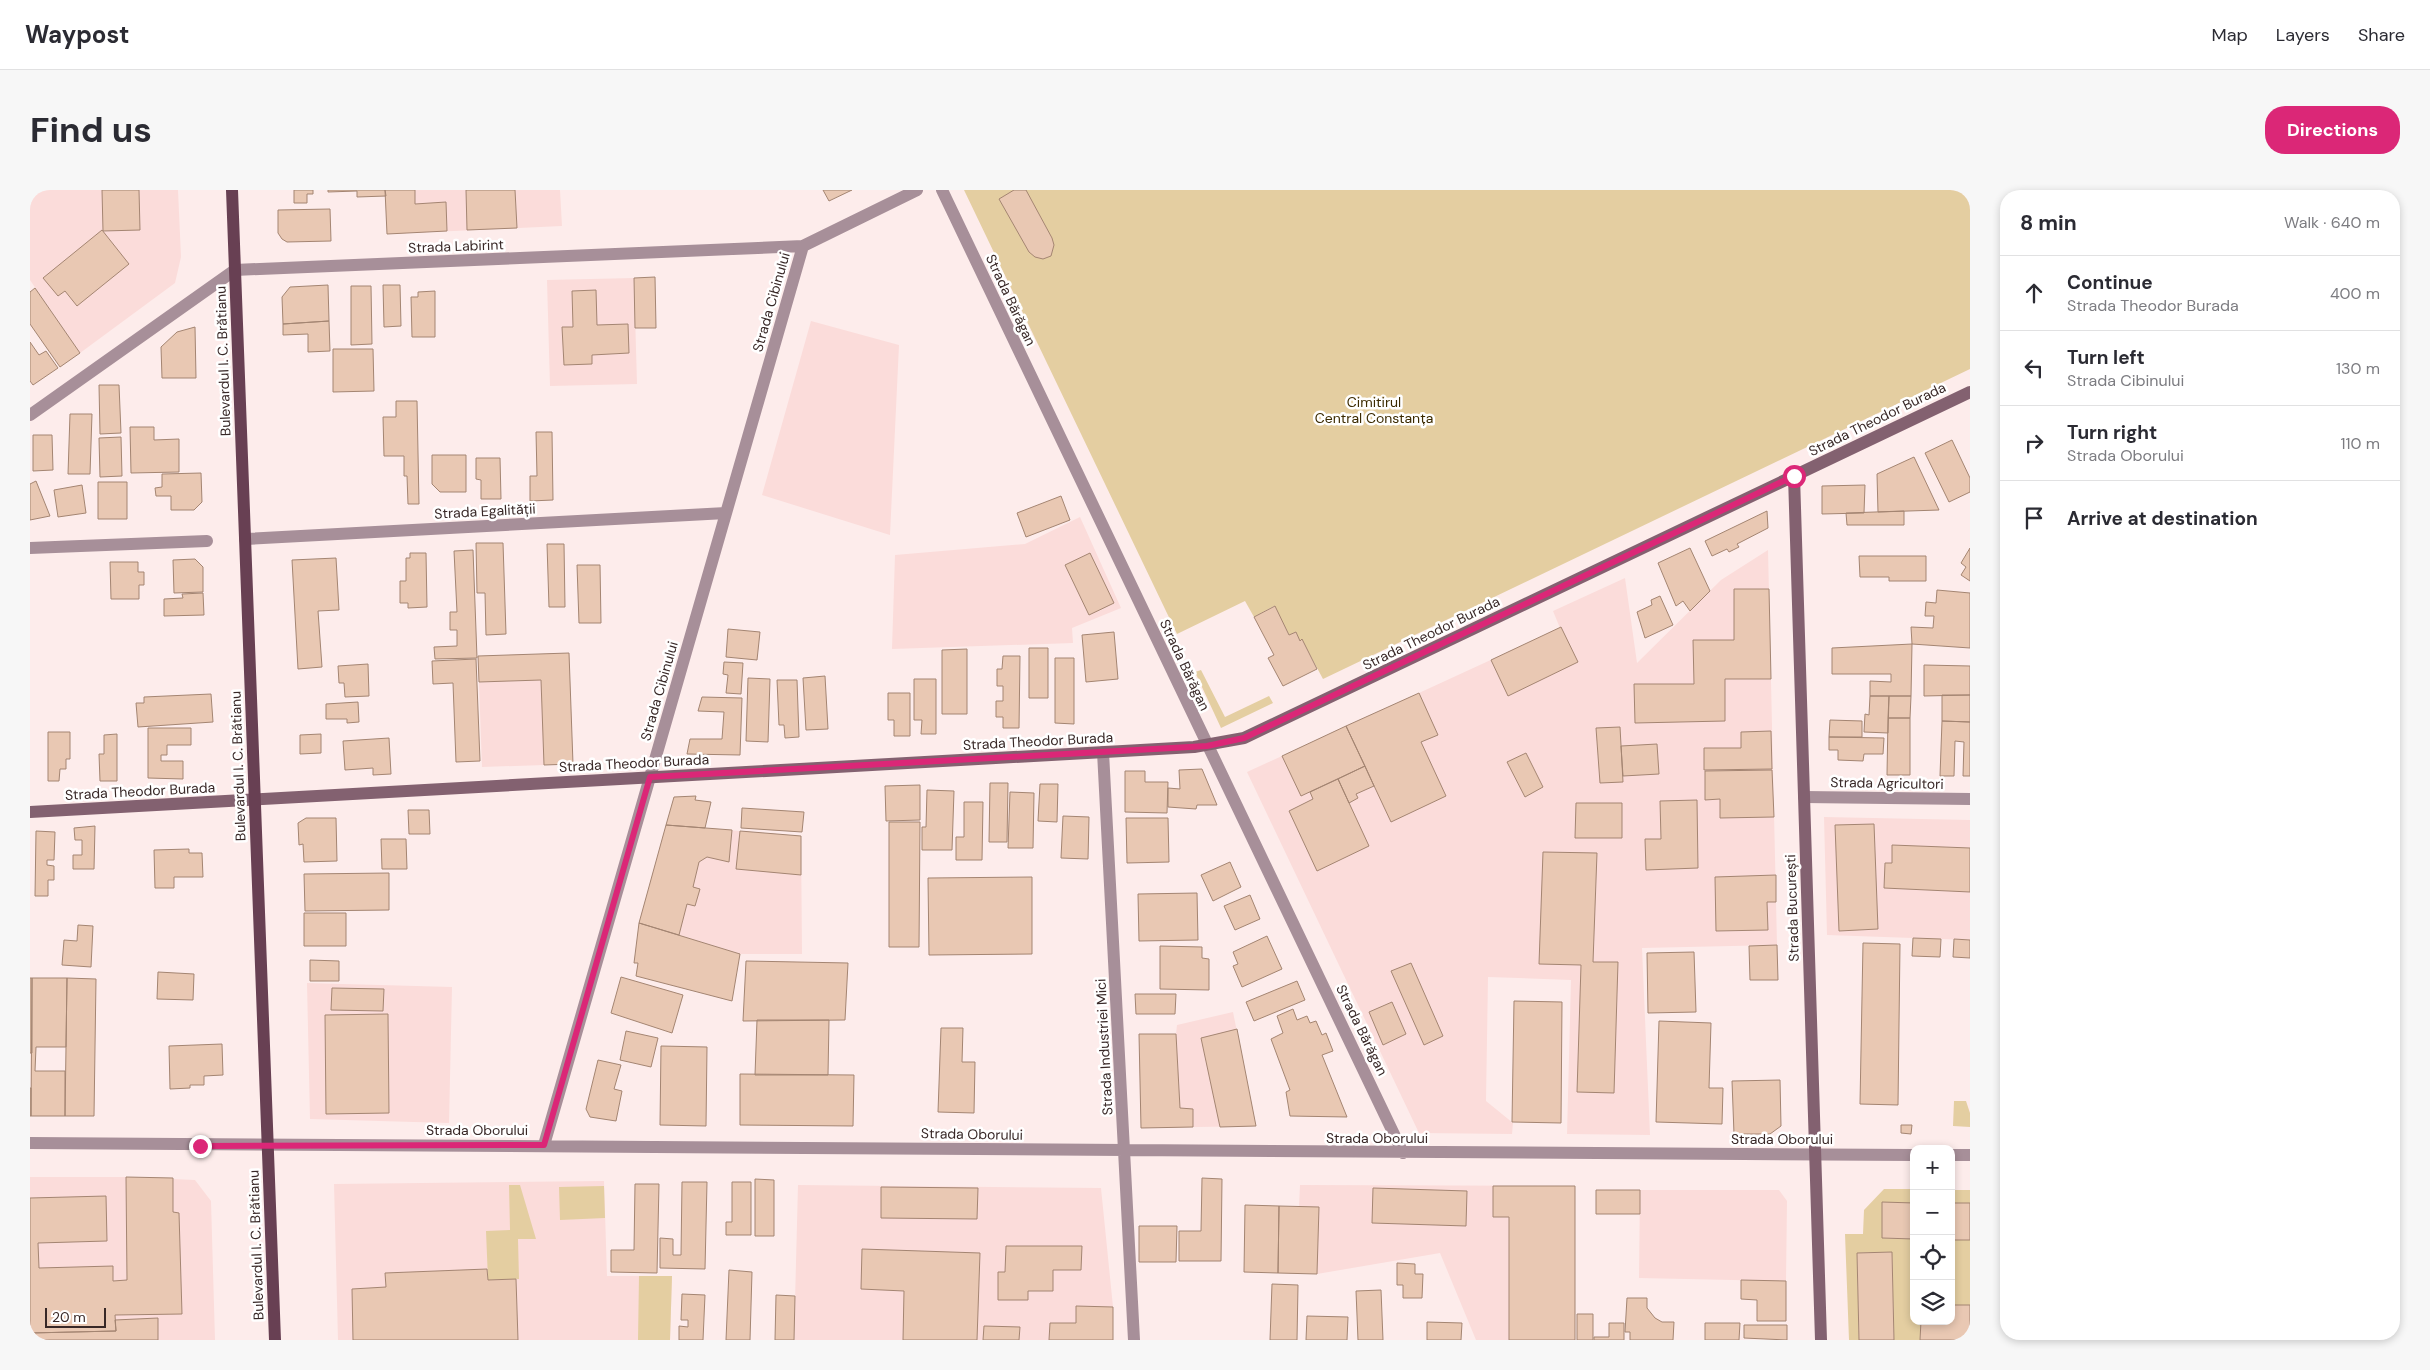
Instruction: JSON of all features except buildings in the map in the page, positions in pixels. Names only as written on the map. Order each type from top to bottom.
[{"type":"main road","name":"Bulevardul I. C. Brătianu","points":[[232,190],[274,1340]]},
{"type":"street","name":"Strada Labirint","points":[[235,270],[803,246],[917,190]]},
{"type":"street","name":"Strada Bărăgan","points":[[942,190],[1403,1153]]},
{"type":"street","name":"Strada Cibinului","points":[[544,1145],[803,246]]},
{"type":"street","points":[[30,415],[235,270]]},
{"type":"street","name":"Strada Theodor Burada","points":[[30,812],[1207,746],[1244,738],[1970,392]]},
{"type":"street","name":"Strada București","points":[[1794,476],[1821,1340]]},
{"type":"street","name":"Strada Egalității","points":[[245,539],[726,513]]},
{"type":"street","points":[[30,548],[207,541]]},
{"type":"street","name":"Strada Industriei Mici","points":[[1103,752],[1134,1340]]},
{"type":"street","name":"Strada Agricultori","points":[[1804,797],[1970,799]]},
{"type":"street","name":"Strada Oborului","points":[[30,1143],[1910,1155]]},
{"type":"street","points":[[1955,1155],[1970,1155]]},
{"type":"shaded area","points":[[30,190],[178,190],[181,257],[175,283],[80,353],[30,280]]},
{"type":"shaded area","points":[[385,190],[560,190],[562,226],[387,234]]},
{"type":"shaded area","points":[[634,278],[637,384],[550,386],[547,280]]},
{"type":"shaded area","points":[[811,321],[899,345],[890,535],[762,495]]},
{"type":"shaded area","points":[[1080,517],[1121,608],[1072,628],[1073,643],[892,649],[895,555],[1025,544]]},
{"type":"shaded area","points":[[1768,550],[1777,945],[1642,948],[1650,1135],[1567,1134],[1571,980],[1488,977],[1486,1101],[1513,1123],[1512,1134],[1419,1133],[1247,772],[1560,628],[1553,611],[1625,578],[1637,663],[1721,580]]},
{"type":"shaded area","points":[[569,653],[573,764],[482,767],[478,656]]},
{"type":"shaded area","points":[[1824,817],[1970,820],[1970,940],[1827,935]]},
{"type":"shaded area","points":[[666,825],[801,836],[802,954],[740,954],[639,923]]},
{"type":"shaded area","points":[[307,983],[452,987],[449,1123],[310,1119]]},
{"type":"shaded area","points":[[1233,1012],[1256,1126],[1141,1128],[1139,1034],[1176,1034],[1177,1025]]},
{"type":"shaded area","points":[[30,1177],[126,1177],[195,1180],[211,1201],[215,1340],[30,1340]]},
{"type":"shaded area","points":[[604,1181],[607,1276],[672,1276],[670,1340],[338,1340],[334,1184]]},
{"type":"shaded area","points":[[798,1185],[1101,1188],[1113,1307],[1113,1340],[794,1340]]},
{"type":"shaded area","points":[[1300,1185],[1575,1186],[1575,1340],[1476,1340],[1440,1253],[1317,1274],[1299,1207]]},
{"type":"shaded area","points":[[1640,1190],[1779,1190],[1787,1201],[1786,1281],[1639,1278]]},
{"type":"green space","name":"Cimitirul Central Constanța","points":[[964,190],[1970,190],[1970,369],[1323,679],[1302,640],[1300,641],[1296,632],[1289,635],[1274,606],[1254,617],[1245,601],[1177,634]]},
{"type":"green space","points":[[1201,670],[1225,717],[1269,696],[1273,703],[1221,728],[1195,672]]},
{"type":"green space","points":[[1954,1101],[1966,1101],[1970,1113],[1970,1127],[1953,1126]]},
{"type":"green space","points":[[509,1185],[520,1185],[536,1239],[518,1239],[519,1279],[488,1280],[486,1231],[510,1230]]},
{"type":"green space","points":[[604,1186],[605,1218],[560,1220],[559,1187]]},
{"type":"green space","points":[[1884,1189],[1910,1189],[1910,1203],[1882,1203],[1882,1238],[1910,1239],[1910,1325],[1921,1325],[1920,1340],[1894,1340],[1892,1252],[1857,1253],[1859,1340],[1849,1340],[1845,1234],[1863,1234],[1864,1210]]},
{"type":"green space","points":[[1955,1190],[1970,1190],[1970,1203],[1955,1203]]},
{"type":"green space","points":[[1955,1240],[1970,1240],[1970,1305],[1955,1305]]},
{"type":"green space","points":[[639,1276],[672,1276],[670,1340],[638,1340]]},
{"type":"route","points":[[200,1146],[544,1145],[560,1083],[650,777],[1207,746],[1230,742],[1244,738],[1794,476]]}]
